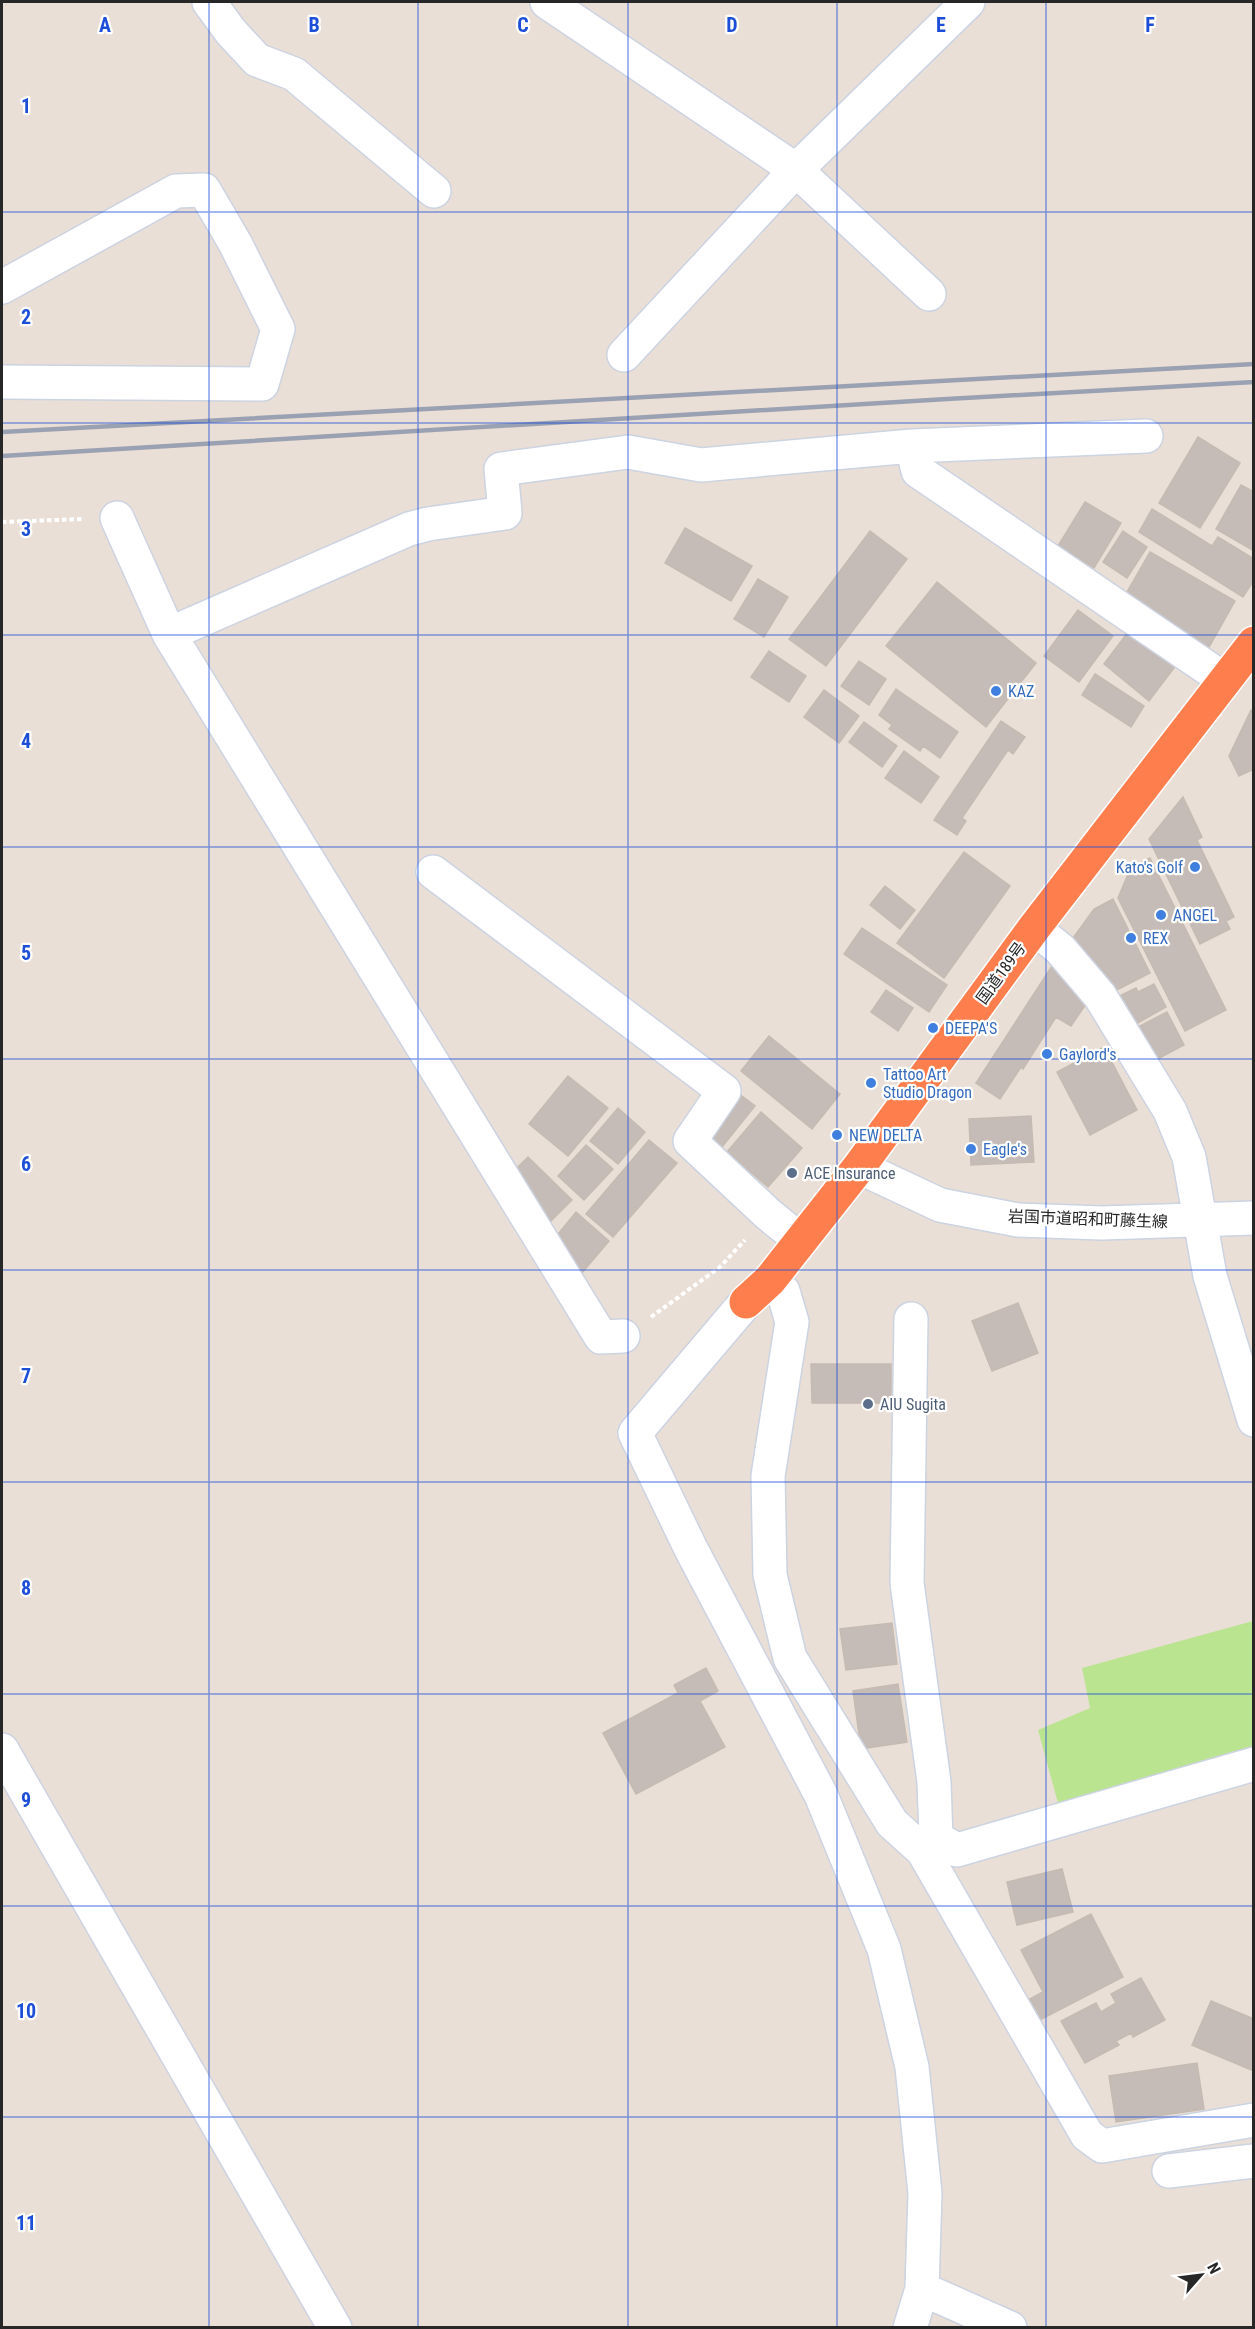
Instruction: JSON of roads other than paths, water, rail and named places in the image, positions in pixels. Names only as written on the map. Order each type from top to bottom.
[{"type":"highway","name":"国道189号","points":[[746,1302],[770,1280],[859,1167],[1034,928],[1254,643]]},
{"type":"street","points":[[209,2],[231,32],[258,60],[294,74],[434,191]]},
{"type":"street","points":[[547,2],[796,170],[929,294]]},
{"type":"street","points":[[624,355],[796,170],[968,2]]},
{"type":"street","points":[[2,287],[176,191],[204,190],[235,243],[278,329],[262,384],[2,382]]},
{"type":"street","points":[[169,634],[409,529],[428,524],[505,513],[501,469],[628,452],[700,465],[912,446],[1146,436]]},
{"type":"street","points":[[912,446],[918,471],[1225,680]]},
{"type":"street","points":[[117,518],[169,634],[601,1337],[623,1336]]},
{"type":"street","points":[[433,872],[724,1092],[690,1141],[768,1215],[800,1240]]},
{"type":"street","points":[[1034,928],[1060,949],[1100,996],[1170,1110],[1189,1157],[1210,1276],[1254,1420]]},
{"type":"street","name":"岩国市道昭和町藤生線","points":[[859,1167],[940,1205],[1018,1220],[1102,1223],[1254,1218]]},
{"type":"street","points":[[770,1280],[783,1291],[792,1322],[768,1476],[770,1575],[790,1658],[892,1823],[930,1845],[957,1850],[1254,1764]]},
{"type":"street","points":[[746,1302],[635,1433],[691,1549],[821,1795],[884,1949],[912,2067],[925,2193],[922,2289],[910,2328]]},
{"type":"street","points":[[911,1319],[907,1583],[934,1782],[930,1845],[1086,2135],[1102,2146],[1254,2120]]},
{"type":"street","points":[[2,1751],[335,2328]]},
{"type":"street","points":[[1169,2171],[1254,2161]]},
{"type":"street","points":[[922,2289],[1010,2328]]},
{"type":"railway","points":[[2,432],[1254,364]]},
{"type":"railway","points":[[2,456],[1254,382]]},
{"type":"place","name":"KAZ","points":[[996,691]]},
{"type":"place","name":"Kato's Golf","points":[[1195,867]]},
{"type":"place","name":"ANGEL","points":[[1161,915]]},
{"type":"place","name":"REX","points":[[1131,938]]},
{"type":"place","name":"DEEPA'S","points":[[933,1028]]},
{"type":"place","name":"Gaylord's","points":[[1047,1054]]},
{"type":"place","name":"Tattoo Art Studio Dragon","points":[[871,1083]]},
{"type":"place","name":"NEW DELTA","points":[[837,1135]]},
{"type":"place","name":"Eagle's","points":[[971,1149]]},
{"type":"place","name":"ACE Insurance","points":[[792,1173]]},
{"type":"place","name":"AIU Sugita","points":[[868,1404]]}]
